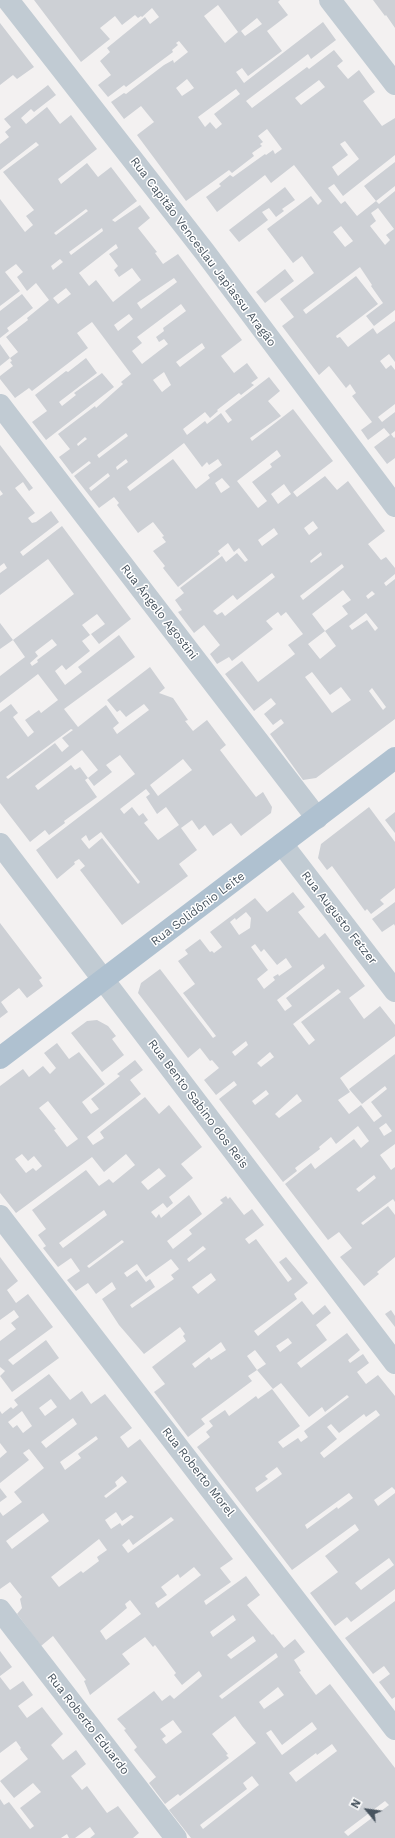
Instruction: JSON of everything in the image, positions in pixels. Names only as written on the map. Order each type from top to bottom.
[{"type":"main road","name":"Rua Solidônio Leite","points":[[0,1058],[395,758]]},
{"type":"street","name":"Rua Capitão Venceslau Japiassu Aragão","points":[[8,0],[204,251],[395,506]]},
{"type":"street","points":[[330,0],[395,84]]},
{"type":"street","name":"Rua Ângelo Agostini","points":[[0,405],[317,818]]},
{"type":"street","name":"Rua Bento Sabino dos Reis","points":[[0,844],[395,1363]]},
{"type":"street","name":"Rua Augusto Fetzer","points":[[282,844],[395,991]]},
{"type":"street","name":"Rua Roberto Morel","points":[[0,1216],[395,1729]]},
{"type":"street","name":"Rua Roberto Eduardo","points":[[0,1610],[176,1838]]},
{"type":"building","points":[[34,0],[280,0],[278,2],[288,15],[267,31],[282,51],[248,76],[242,68],[236,72],[244,83],[323,22],[336,40],[311,59],[308,54],[246,101],[252,108],[307,67],[309,69],[334,50],[343,61],[337,66],[348,79],[359,70],[375,92],[363,101],[382,126],[395,118],[395,155],[343,196],[334,184],[328,188],[341,204],[345,201],[357,216],[376,201],[379,204],[395,191],[395,310],[374,326],[366,316],[383,303],[360,267],[303,310],[306,314],[356,276],[378,304],[336,336],[337,338],[340,337],[348,347],[373,328],[377,334],[395,321],[395,362],[389,354],[380,361],[386,369],[391,365],[395,370],[395,404],[378,417],[382,422],[395,412],[395,431],[391,434],[394,438],[395,437],[395,458],[387,464],[374,447],[390,435],[384,428],[368,440],[361,430],[372,422],[352,396],[356,393],[350,384],[346,388],[329,366],[319,375],[282,326],[294,317],[280,299],[314,273],[302,256],[293,263],[267,229],[311,196],[318,205],[322,201],[294,165],[271,183],[265,175],[217,212],[206,197],[221,186],[219,184],[230,175],[233,177],[273,150],[275,154],[282,149],[267,129],[258,136],[263,142],[260,144],[262,146],[252,153],[254,156],[232,173],[229,170],[186,201],[137,135],[154,122],[141,106],[124,119],[111,102],[124,93],[126,94],[164,65],[173,60],[174,63],[188,52],[179,41],[176,43],[178,45],[172,50],[173,52],[126,87],[124,85],[108,97],[98,85],[111,75],[100,61],[110,52],[107,48],[145,17],[150,24],[159,17],[152,8],[142,17],[141,16],[138,18],[135,15],[122,25],[115,16],[100,28],[110,39],[81,62]],"holes":[[[218,5],[238,32],[225,43],[204,16]],[[257,18],[262,24],[245,36],[241,31]],[[187,79],[194,88],[182,96],[176,88]],[[319,80],[325,87],[301,105],[295,98]],[[236,89],[240,94],[214,114],[222,124],[216,129],[210,122],[205,127],[198,117]],[[345,141],[359,159],[338,176],[332,167],[348,155],[340,144]],[[378,208],[394,229],[386,235],[390,240],[385,245],[370,226],[376,221],[371,213]],[[341,226],[353,241],[345,247],[333,232]]]},
{"type":"building","points":[[373,0],[395,0],[395,28],[386,15],[385,16]]},
{"type":"building","points":[[0,23],[34,67],[17,79],[13,75],[0,85]]},
{"type":"building","points":[[48,85],[56,95],[34,112],[31,109],[21,118],[26,124],[47,107],[60,124],[71,115],[97,149],[58,179],[61,184],[87,163],[98,177],[111,167],[137,201],[112,220],[115,222],[140,205],[150,218],[138,228],[157,252],[155,253],[163,264],[178,254],[242,340],[221,356],[234,373],[247,363],[258,378],[251,383],[254,385],[241,395],[239,393],[217,410],[218,411],[210,418],[205,412],[183,429],[187,435],[205,421],[207,424],[221,413],[228,423],[232,420],[225,411],[269,377],[280,391],[268,401],[281,416],[250,438],[252,441],[293,409],[333,461],[293,492],[297,497],[325,476],[337,490],[348,481],[385,531],[368,544],[381,560],[386,557],[395,568],[395,574],[384,583],[386,586],[395,579],[395,719],[316,778],[303,780],[270,734],[284,723],[281,719],[273,725],[264,714],[276,704],[271,698],[254,711],[225,674],[242,661],[258,682],[295,654],[288,645],[303,634],[286,612],[281,616],[278,612],[266,621],[273,629],[232,661],[229,657],[217,664],[210,654],[220,645],[204,625],[194,633],[178,612],[182,610],[175,600],[184,593],[180,588],[222,556],[226,562],[237,553],[245,562],[248,560],[239,548],[234,552],[228,543],[218,551],[220,554],[178,587],[163,568],[165,566],[153,551],[166,542],[162,537],[164,536],[153,522],[138,533],[117,505],[119,503],[114,497],[99,508],[74,476],[91,463],[89,461],[72,474],[59,457],[70,449],[58,434],[95,406],[96,408],[123,384],[121,382],[131,374],[92,322],[77,333],[88,348],[32,391],[29,388],[15,398],[0,379],[0,376],[13,366],[10,362],[12,361],[10,358],[18,352],[6,337],[28,320],[27,318],[49,300],[36,283],[27,291],[17,277],[23,272],[16,264],[5,272],[20,291],[0,306],[0,199],[25,232],[33,225],[26,216],[34,210],[3,172],[39,145],[36,142],[0,170],[0,144],[9,137],[5,132],[11,127],[4,119]],"holes":[[[86,209],[88,211],[56,235],[54,233]],[[102,228],[103,231],[71,255],[69,252]],[[116,244],[118,248],[109,254],[118,266],[114,270],[119,277],[132,268],[141,280],[113,302],[96,280],[89,286],[79,273]],[[60,259],[63,262],[53,270],[51,266]],[[174,278],[177,282],[141,309],[137,303]],[[66,288],[71,294],[58,304],[53,298]],[[181,304],[186,311],[163,328],[164,331],[156,337],[159,342],[164,339],[168,344],[142,364],[132,351],[142,343],[137,337]],[[129,314],[133,319],[118,331],[114,325]],[[202,343],[205,348],[180,367],[176,362]],[[164,372],[171,385],[162,392],[153,380]],[[126,433],[128,436],[99,458],[97,455]],[[85,437],[87,439],[78,446],[77,444]],[[184,443],[202,467],[207,462],[209,465],[218,459],[222,465],[208,475],[210,478],[196,489],[173,459],[130,491],[127,487]],[[277,450],[281,456],[270,464],[272,467],[252,482],[267,501],[258,508],[237,481]],[[126,459],[128,462],[117,470],[116,467]],[[108,473],[110,476],[91,491],[89,488]],[[222,478],[230,487],[221,493],[215,483]],[[284,484],[291,494],[278,504],[271,494]],[[313,521],[318,528],[309,535],[304,528]],[[274,528],[278,534],[262,546],[258,540]],[[321,552],[322,555],[311,563],[310,561]],[[342,564],[344,567],[303,600],[300,596]],[[272,573],[275,577],[225,616],[222,612],[217,615],[213,611],[233,595],[237,600]],[[343,590],[351,600],[342,606],[348,614],[325,631],[312,614]],[[372,591],[375,594],[368,599],[366,596]],[[366,613],[378,628],[375,631],[367,620],[352,630],[349,626]],[[325,631],[336,646],[320,659],[308,644]],[[312,672],[330,695],[341,687],[351,700],[332,713],[305,677]],[[372,688],[386,707],[383,710],[369,691]]]},
{"type":"building","points":[[395,162],[395,186],[376,201],[364,186]]},
{"type":"building","points":[[285,187],[295,200],[282,209],[284,211],[276,217],[269,208],[262,212],[268,220],[239,242],[229,230]]},
{"type":"building","points":[[285,269],[294,281],[265,303],[256,292]]},
{"type":"building","points":[[22,294],[33,308],[7,328],[9,331],[0,338],[0,311]]},
{"type":"building","points":[[0,344],[10,358],[0,366]]},
{"type":"building","points":[[86,358],[97,373],[59,402],[62,406],[76,395],[74,393],[102,373],[114,387],[46,440],[32,422],[47,411],[35,395],[66,371],[68,372]]},
{"type":"building","points":[[0,445],[33,488],[29,491],[23,482],[15,488],[35,513],[28,518],[32,523],[36,522],[51,511],[59,522],[20,552],[23,556],[62,526],[131,619],[99,644],[91,634],[105,624],[97,614],[82,625],[90,635],[82,641],[90,651],[66,670],[62,665],[55,671],[65,685],[82,672],[78,667],[119,635],[135,657],[64,709],[78,727],[106,705],[119,723],[113,728],[117,734],[149,710],[144,704],[126,717],[120,710],[117,712],[107,700],[150,667],[165,688],[159,693],[173,698],[188,720],[185,721],[193,731],[207,720],[226,745],[220,750],[256,797],[263,792],[272,807],[271,813],[241,836],[231,823],[213,836],[205,825],[199,830],[192,820],[181,828],[197,850],[179,864],[188,876],[122,925],[80,870],[85,866],[79,859],[57,879],[36,850],[135,774],[120,755],[106,765],[112,772],[94,786],[88,778],[85,780],[97,797],[64,821],[65,823],[49,835],[45,830],[30,842],[0,803],[0,712],[11,704],[18,713],[13,717],[28,737],[34,732],[25,720],[39,710],[41,713],[58,700],[38,674],[0,703],[0,676],[25,657],[13,640],[74,594],[48,559],[0,595],[0,573],[7,568],[4,563],[0,566],[0,496],[3,494],[0,490]],"holes":[[[52,639],[57,645],[37,660],[38,662],[32,666],[30,663],[38,656],[35,652]],[[71,729],[73,730],[62,738],[69,746],[62,752],[55,743],[8,779],[6,777]],[[82,750],[98,770],[88,778],[80,767],[75,770],[71,765],[38,790],[35,786]],[[183,759],[192,770],[158,796],[150,785]],[[146,789],[150,794],[146,797],[157,814],[166,807],[179,825],[158,840],[144,823],[148,820],[143,813],[139,816],[132,807],[124,814],[120,809]],[[101,832],[140,882],[138,884],[102,838],[89,849],[81,839],[86,835],[89,841]]]},
{"type":"building","points":[[0,623],[13,640],[0,649]]},
{"type":"building","points":[[369,807],[395,842],[395,888],[380,900],[384,904],[371,914],[367,909],[365,911],[332,866],[327,870],[318,858],[321,844]]},
{"type":"building","points":[[395,812],[395,833],[385,820]]},
{"type":"building","points":[[293,892],[305,907],[298,912],[319,938],[325,933],[365,986],[349,998],[364,1019],[380,1006],[395,1025],[395,1036],[340,1078],[350,1092],[338,1100],[349,1114],[361,1105],[374,1122],[382,1116],[371,1102],[387,1089],[385,1086],[362,1104],[349,1089],[395,1054],[395,1144],[380,1155],[391,1170],[395,1167],[395,1202],[393,1199],[361,1223],[363,1225],[388,1206],[395,1215],[395,1257],[377,1272],[379,1274],[364,1286],[340,1257],[352,1248],[339,1232],[328,1240],[285,1184],[311,1163],[315,1169],[354,1139],[361,1148],[369,1141],[358,1126],[336,1144],[331,1137],[319,1147],[320,1149],[295,1168],[297,1171],[283,1182],[219,1099],[237,1085],[234,1081],[216,1095],[204,1080],[219,1068],[212,1060],[210,1061],[200,1048],[188,1058],[138,993],[141,983],[160,969],[213,1038],[216,1036],[183,993],[195,984],[178,961],[188,954],[185,950],[200,939],[210,952],[212,951],[214,953],[222,947],[210,932],[255,898],[267,912]],"holes":[[[246,912],[251,918],[250,928],[239,935],[230,922],[235,918],[236,920]],[[255,944],[261,952],[264,949],[277,965],[286,958],[292,967],[279,976],[278,974],[273,977],[275,980],[264,989],[257,979],[268,970],[251,947]],[[323,964],[325,968],[286,998],[292,1006],[285,1011],[277,1000]],[[338,989],[341,992],[301,1022],[315,1040],[309,1045],[293,1024]],[[246,1041],[248,1045],[235,1056],[232,1052]],[[270,1052],[274,1057],[261,1067],[257,1063]],[[266,1090],[269,1094],[255,1105],[252,1101]],[[297,1094],[302,1101],[279,1118],[275,1114]],[[386,1123],[392,1131],[384,1136],[379,1128]],[[374,1175],[376,1178],[359,1192],[356,1189]]]},
{"type":"building","points":[[395,902],[395,926],[394,924],[382,932],[372,919]]},
{"type":"building","points":[[0,923],[42,978],[39,980],[43,986],[27,998],[19,988],[1,1002],[8,1012],[0,1018]]},
{"type":"building","points":[[97,1020],[108,1026],[116,1036],[112,1039],[124,1055],[102,1072],[71,1033],[87,1021]]},
{"type":"building","points":[[57,1043],[69,1059],[79,1052],[105,1084],[82,1102],[91,1114],[99,1109],[91,1099],[120,1076],[117,1074],[135,1060],[143,1070],[130,1080],[141,1094],[87,1137],[93,1145],[104,1138],[100,1132],[145,1097],[159,1114],[169,1105],[202,1147],[181,1164],[193,1178],[169,1197],[173,1203],[167,1208],[163,1203],[151,1212],[156,1218],[159,1214],[161,1218],[189,1195],[202,1214],[167,1241],[173,1249],[192,1234],[189,1230],[223,1203],[220,1200],[226,1196],[228,1199],[230,1197],[244,1215],[252,1209],[264,1225],[245,1239],[249,1244],[256,1239],[288,1282],[292,1279],[279,1262],[286,1257],[308,1283],[294,1294],[297,1299],[254,1331],[258,1336],[302,1301],[313,1315],[325,1305],[331,1313],[316,1325],[327,1340],[297,1363],[301,1368],[347,1333],[360,1350],[348,1360],[350,1363],[363,1354],[369,1363],[357,1372],[366,1384],[378,1375],[395,1396],[395,1490],[392,1487],[374,1500],[378,1506],[395,1493],[395,1589],[351,1622],[347,1617],[335,1626],[310,1593],[338,1572],[325,1556],[359,1530],[355,1524],[292,1570],[197,1447],[210,1437],[206,1432],[213,1426],[209,1421],[225,1410],[229,1416],[256,1396],[258,1399],[272,1389],[300,1426],[278,1442],[283,1448],[298,1438],[301,1442],[308,1437],[304,1431],[349,1397],[347,1395],[325,1412],[322,1407],[309,1417],[281,1383],[273,1389],[257,1370],[248,1376],[252,1381],[201,1419],[205,1424],[188,1437],[154,1392],[165,1384],[152,1367],[186,1341],[183,1336],[185,1334],[180,1327],[144,1354],[119,1325],[102,1299],[116,1289],[112,1282],[96,1294],[88,1283],[76,1291],[67,1280],[80,1271],[71,1258],[58,1267],[50,1257],[43,1248],[46,1246],[38,1235],[46,1229],[32,1210],[86,1170],[99,1186],[109,1179],[113,1183],[135,1165],[126,1154],[104,1172],[92,1157],[16,1213],[0,1193],[0,1086],[23,1069],[29,1077],[43,1066],[50,1074],[56,1068],[44,1053]],"holes":[[[48,1101],[78,1139],[67,1147],[54,1130],[56,1129],[39,1108]],[[22,1154],[28,1161],[34,1156],[42,1166],[36,1171],[33,1168],[26,1173],[15,1159]],[[159,1168],[166,1176],[148,1190],[141,1182]],[[104,1210],[107,1215],[63,1248],[59,1243]],[[122,1240],[124,1242],[89,1268],[87,1266]],[[203,1246],[206,1249],[189,1262],[187,1259]],[[171,1259],[179,1269],[171,1275],[174,1279],[132,1308],[130,1305],[155,1287],[150,1279],[146,1282],[137,1270],[127,1277],[124,1273],[137,1264],[146,1277]],[[211,1273],[216,1280],[198,1294],[192,1287]],[[288,1338],[292,1343],[280,1352],[276,1346]],[[221,1342],[226,1350],[211,1360],[209,1357],[195,1368],[192,1364]],[[255,1350],[266,1364],[257,1370],[247,1356]],[[376,1410],[380,1415],[324,1458],[320,1453],[337,1439],[327,1427],[331,1424],[339,1433],[364,1414],[366,1417]],[[277,1467],[282,1474],[257,1492],[255,1488],[268,1479],[265,1476]],[[349,1493],[353,1498],[338,1509],[337,1507],[307,1529],[305,1525]],[[389,1558],[394,1565],[361,1590],[355,1583]]]},
{"type":"building","points":[[0,1257],[18,1281],[7,1290],[16,1303],[28,1294],[53,1327],[8,1360],[13,1365],[46,1340],[59,1358],[12,1392],[0,1376],[5,1371],[0,1367],[0,1341],[16,1329],[11,1323],[19,1317],[14,1310],[0,1320]]},
{"type":"building","points":[[391,1310],[395,1316],[395,1327],[385,1314]]},
{"type":"building","points":[[49,1374],[70,1400],[82,1391],[91,1404],[105,1394],[132,1428],[120,1437],[128,1448],[140,1439],[233,1559],[220,1568],[231,1582],[204,1601],[206,1605],[246,1576],[260,1595],[247,1605],[284,1648],[295,1639],[305,1652],[294,1660],[301,1671],[299,1672],[316,1695],[330,1684],[395,1768],[395,1838],[191,1838],[169,1810],[256,1743],[235,1716],[212,1734],[228,1754],[226,1755],[229,1758],[180,1796],[178,1794],[165,1804],[149,1783],[156,1777],[134,1750],[137,1747],[124,1730],[126,1729],[117,1719],[154,1691],[162,1701],[170,1695],[174,1699],[202,1676],[199,1671],[182,1685],[174,1675],[176,1673],[155,1645],[153,1647],[145,1637],[122,1654],[130,1664],[90,1695],[84,1681],[86,1680],[53,1636],[41,1646],[17,1614],[22,1608],[20,1599],[22,1597],[10,1582],[0,1589],[0,1512],[3,1516],[22,1502],[14,1492],[44,1468],[29,1449],[23,1453],[29,1460],[0,1483],[0,1458],[7,1452],[0,1443],[0,1411],[2,1414],[11,1407],[13,1409],[18,1405],[14,1400]],"holes":[[[51,1399],[57,1407],[45,1416],[39,1408]],[[22,1411],[32,1426],[23,1433],[17,1425],[13,1428],[8,1422]],[[73,1418],[77,1424],[46,1448],[41,1442]],[[96,1436],[98,1439],[78,1454],[81,1458],[65,1470],[60,1462]],[[122,1476],[127,1482],[106,1498],[104,1496],[117,1486],[115,1482]],[[116,1512],[122,1521],[131,1515],[134,1517],[122,1526],[120,1523],[111,1529],[105,1520]],[[43,1513],[49,1521],[12,1549],[6,1541]],[[171,1517],[174,1520],[128,1553],[122,1545],[129,1539],[133,1545]],[[99,1539],[107,1550],[97,1557],[99,1561],[83,1573],[81,1571],[59,1587],[51,1577]],[[194,1567],[201,1575],[158,1608],[155,1603],[167,1595],[161,1587],[178,1574],[180,1578]],[[130,1600],[141,1614],[106,1640],[100,1631],[127,1608],[125,1604]],[[233,1615],[236,1620],[213,1637],[210,1632]],[[253,1636],[256,1641],[231,1659],[227,1655]],[[276,1653],[278,1657],[222,1699],[219,1696]],[[278,1687],[284,1695],[264,1709],[259,1702]],[[173,1720],[182,1732],[166,1744],[162,1739],[166,1736],[160,1729]],[[312,1722],[317,1729],[282,1755],[266,1733],[271,1730],[282,1745]],[[332,1744],[337,1751],[296,1782],[289,1773],[316,1753],[317,1755]],[[252,1776],[259,1785],[203,1829],[200,1825],[247,1789],[243,1783]],[[385,1801],[389,1805],[348,1836],[344,1832]]]},
{"type":"building","points":[[0,1488],[7,1497],[0,1502]]},
{"type":"building","points":[[395,1601],[395,1697],[392,1699],[379,1682],[390,1674],[384,1666],[373,1674],[345,1638]]},
{"type":"building","points":[[0,1651],[12,1667],[0,1676]]},
{"type":"building","points":[[0,1677],[10,1690],[23,1681],[33,1695],[18,1706],[27,1718],[42,1707],[63,1734],[51,1745],[63,1760],[76,1750],[86,1764],[71,1776],[82,1790],[87,1786],[107,1813],[118,1806],[139,1833],[133,1838],[90,1838],[95,1834],[90,1827],[75,1838],[69,1838],[67,1834],[61,1838],[0,1838],[0,1799],[4,1805],[9,1802],[30,1829],[34,1826],[20,1808],[41,1792],[33,1783],[14,1798],[0,1781],[28,1759],[16,1741],[0,1753]]}]
